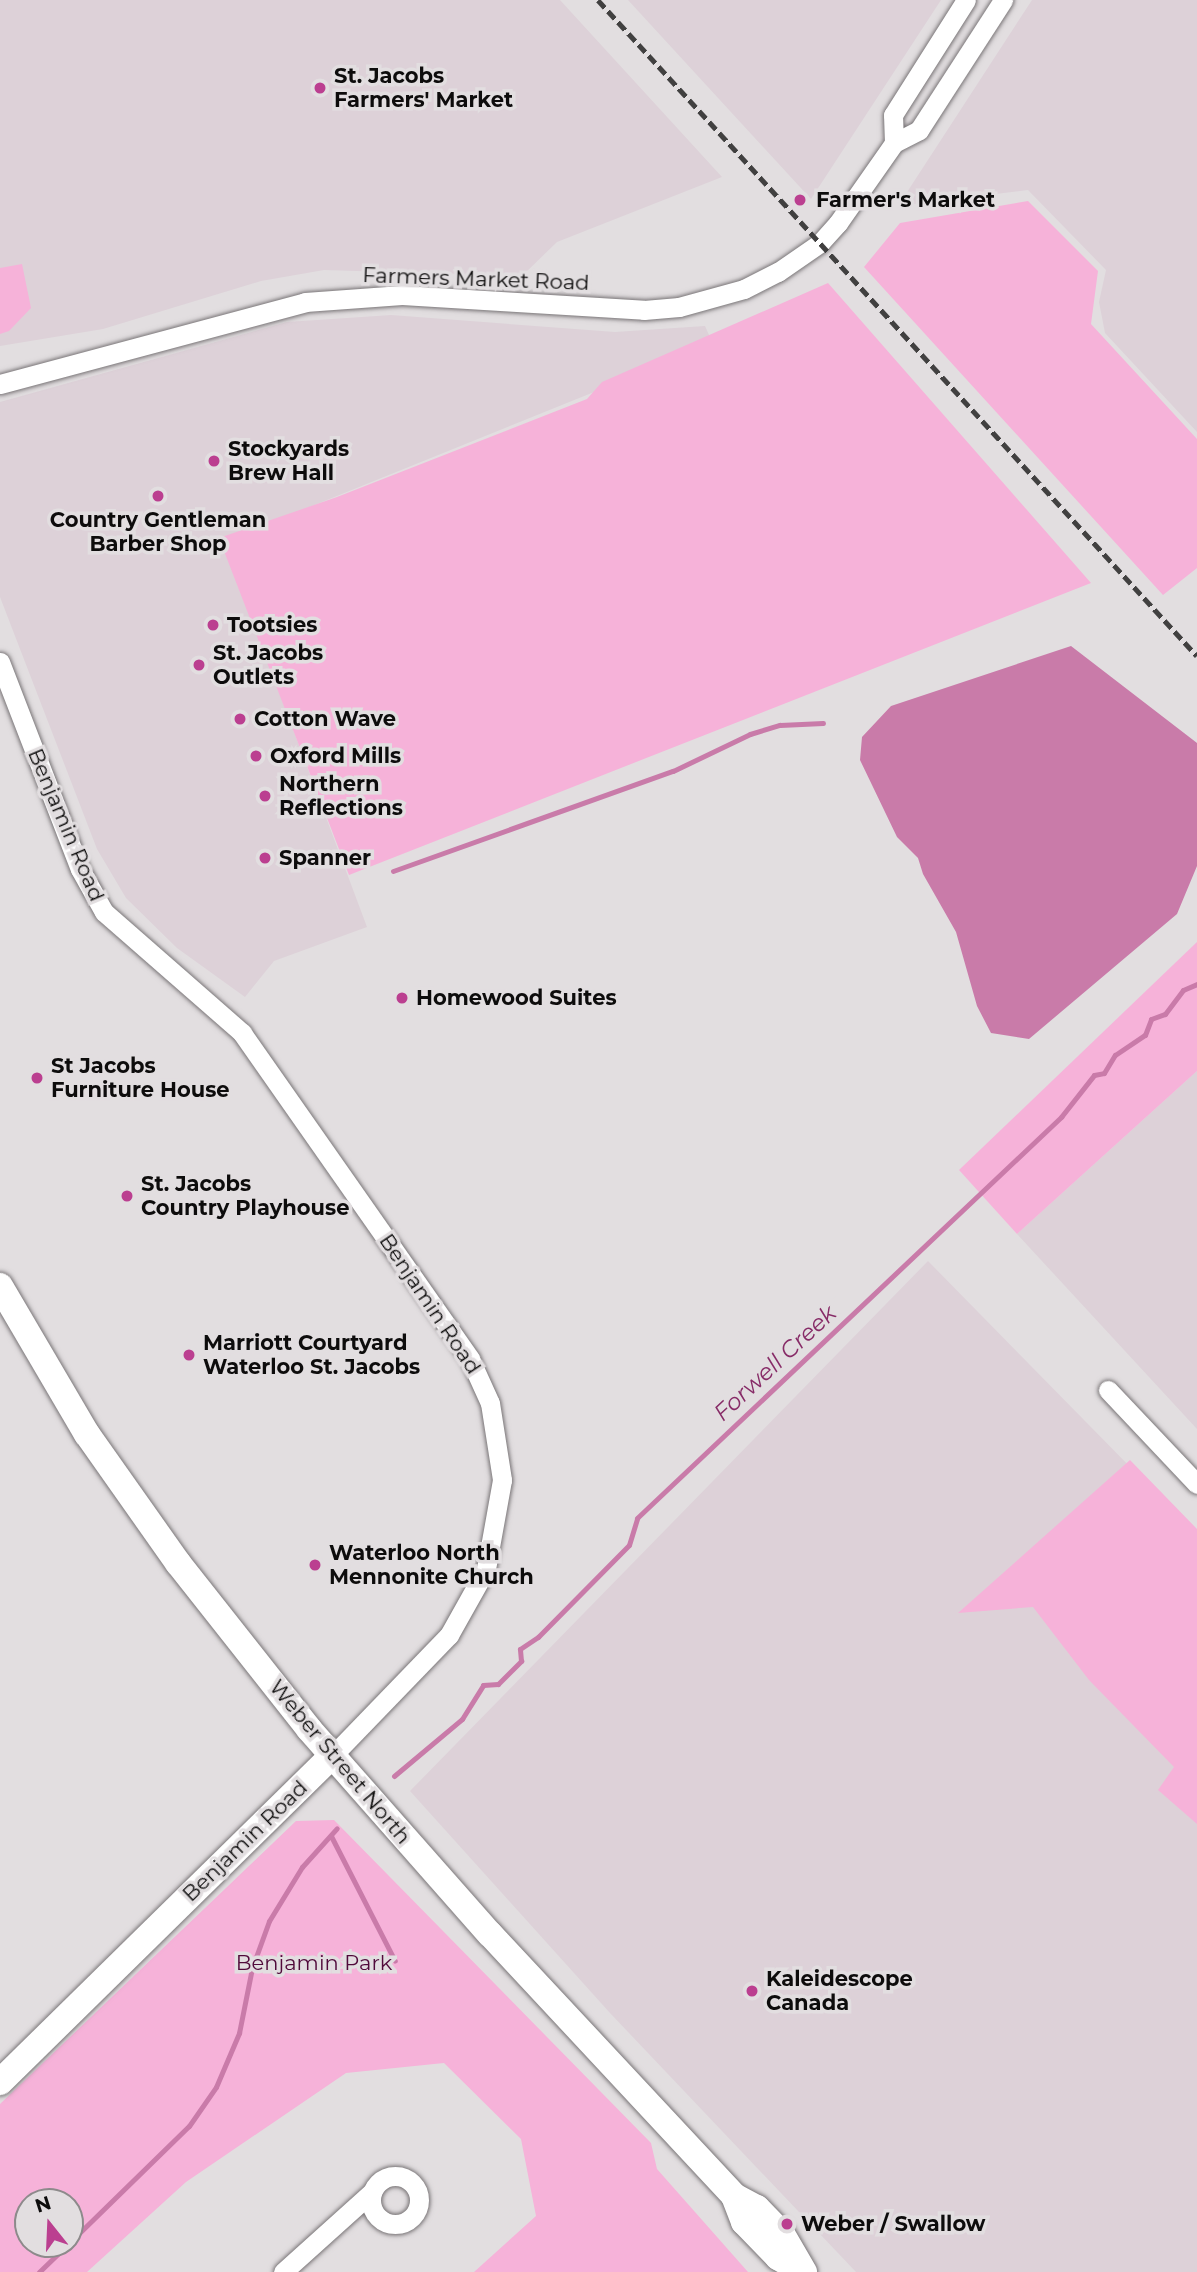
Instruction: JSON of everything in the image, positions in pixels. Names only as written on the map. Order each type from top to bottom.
[{"type":"main road","name":"Weber Street North","points":[[0,1286],[87,1434],[178,1563],[332,1756],[734,2196],[757,2207],[782,2234],[804,2272]]},
{"type":"main road","name":"Benjamin Road","points":[[0,2082],[332,1756]]},
{"type":"street","points":[[894,142],[893,115],[966,0]]},
{"type":"street","name":"Farmers Market Road","points":[[0,384],[305,302],[402,295],[644,310],[713,299],[778,272],[820,243],[894,142],[919,131],[1003,0]]},
{"type":"street","name":"Benjamin Road","points":[[0,662],[80,869],[104,912],[242,1033],[470,1359],[490,1403],[502,1480],[486,1569],[449,1635],[332,1756]]},
{"type":"street","points":[[1108,1390],[1197,1484]]},
{"type":"street","points":[[283,2272],[372,2192]]},
{"type":"shaded area","name":"St. Jacobs Farmers' Market","points":[[0,0],[560,0],[722,177],[557,242],[522,276],[324,270],[261,281],[103,329],[0,346]]},
{"type":"shaded area","points":[[628,0],[941,0],[811,199]]},
{"type":"shaded area","points":[[1032,0],[1197,0],[1197,432],[1105,333],[1099,302],[1106,270],[1028,190],[898,206]]},
{"type":"shaded area","name":"St. Jacobs Outlets","points":[[391,315],[615,332],[705,326],[713,344],[223,542],[367,927],[274,961],[245,997],[177,948],[126,898],[97,849],[0,597],[0,402],[287,322]]},
{"type":"shaded area","points":[[1071,646],[1197,743],[1197,866],[1177,914],[1029,1039],[991,1033],[977,1006],[956,932],[923,874],[918,858],[897,837],[860,760],[862,737],[891,706]]},
{"type":"shaded area","points":[[1197,1071],[1197,1429],[1017,1234]]},
{"type":"shaded area","points":[[928,1261],[1197,1535],[1197,2272],[856,2272],[610,2013],[410,1791]]},
{"type":"green space","points":[[1028,201],[1098,271],[1091,324],[1197,439],[1197,568],[1163,595],[864,267],[900,223]]},
{"type":"green space","points":[[22,264],[31,308],[9,331],[0,334],[0,268]]},
{"type":"green space","points":[[828,283],[1091,583],[349,875],[219,538],[337,497],[587,399],[602,382]]},
{"type":"green space","points":[[1197,942],[1197,1071],[1017,1234],[959,1170]]},
{"type":"green space","points":[[1130,1460],[1197,1529],[1197,1824],[1158,1790],[1174,1767],[1089,1680],[1033,1607],[958,1613]]},
{"type":"green space","name":"Benjamin Park","points":[[334,1820],[651,2143],[657,2169],[748,2272],[474,2272],[536,2216],[521,2139],[444,2063],[346,2073],[186,2182],[87,2272],[0,2272],[0,2104],[296,1821]]},
{"type":"waterway","points":[[393,871],[673,771],[750,734],[780,725],[823,723]]},
{"type":"waterway","name":"Forwell Creek","points":[[394,1776],[462,1719],[483,1685],[498,1684],[521,1661],[520,1649],[538,1637],[629,1545],[637,1518],[1061,1117],[1094,1075],[1104,1073],[1115,1055],[1145,1035],[1151,1019],[1165,1014],[1183,990],[1197,984]]},
{"type":"waterway","name":"Forwell Creek","points":[[84,2228],[189,2126],[216,2087],[239,2033],[252,1968],[269,1921],[302,1867],[337,1828]]},
{"type":"waterway","name":"Forwell Creek","points":[[331,1836],[395,1961]]},
{"type":"waterway","name":"Forwell Creek","points":[[39,2272],[54,2258]]},
{"type":"railway","points":[[598,0],[1197,656]]},
{"type":"place","name":"St. Jacobs Farmers' Market","points":[[320,88]]},
{"type":"place","name":"Farmer's Market","points":[[800,200]]},
{"type":"place","name":"Stockyards Brew Hall","points":[[214,461]]},
{"type":"place","name":"Country Gentleman Barber Shop","points":[[158,496]]},
{"type":"place","name":"Tootsies","points":[[213,625]]},
{"type":"place","name":"St. Jacobs Outlets","points":[[199,665]]},
{"type":"place","name":"Cotton Wave","points":[[240,719]]},
{"type":"place","name":"Oxford Mills","points":[[256,756]]},
{"type":"place","name":"Northern Reflections","points":[[265,796]]},
{"type":"place","name":"Spanner","points":[[265,858]]},
{"type":"place","name":"Homewood Suites","points":[[402,998]]},
{"type":"place","name":"St Jacobs Furniture House","points":[[37,1078]]},
{"type":"place","name":"St. Jacobs Country Playhouse","points":[[127,1196]]},
{"type":"place","name":"Marriott Courtyard Waterloo St. Jacobs","points":[[189,1355]]},
{"type":"place","name":"Waterloo North Mennonite Church","points":[[315,1565]]},
{"type":"place","name":"Kaleidescope Canada","points":[[752,1991]]},
{"type":"place","name":"Weber / Swallow","points":[[787,2224]]}]
